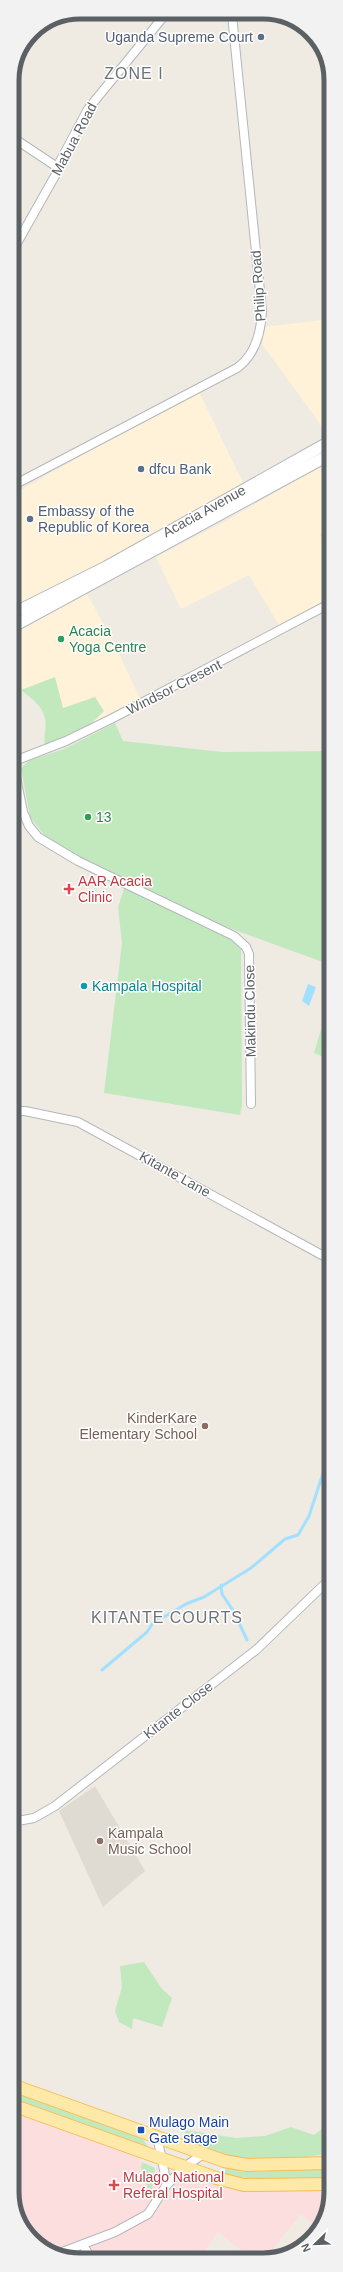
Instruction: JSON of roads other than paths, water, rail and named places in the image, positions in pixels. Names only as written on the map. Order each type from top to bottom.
[{"type":"main road","name":"Acacia Avenue","points":[[19,610],[106,567],[324,445]]},
{"type":"main road","name":"Acacia Avenue","points":[[19,623],[324,458]]},
{"type":"main road","points":[[19,2088],[158,2136],[224,2161],[246,2165],[324,2163]]},
{"type":"main road","points":[[19,2108],[216,2178],[244,2185],[324,2184]]},
{"type":"street","name":"Mabua Road","points":[[19,240],[56,174],[57,167],[88,109],[162,19]]},
{"type":"street","name":"Philip Road","points":[[19,482],[237,368],[246,362],[254,349],[262,328],[262,311],[232,19]]},
{"type":"street","points":[[19,142],[57,167]]},
{"type":"street","name":"Windsor Cresent","points":[[19,760],[66,741],[113,718],[324,607]]},
{"type":"street","name":"Makindu Close","points":[[19,792],[23,812],[38,837],[78,861],[234,936],[246,947],[249,954],[251,1104]]},
{"type":"street","name":"Kitante Lane","points":[[19,1111],[78,1122],[162,1166],[324,1256]]},
{"type":"street","name":"Kitante Close","points":[[19,1821],[34,1818],[55,1806],[256,1650],[324,1585]]},
{"type":"street","points":[[158,2136],[167,2185]]},
{"type":"street","points":[[65,2251],[83,2245],[148,2214],[167,2185],[184,2167],[206,2153]]},
{"type":"street","points":[[83,2245],[88,2253]]},
{"type":"water","points":[[308,984],[316,987],[309,1006],[302,1001]]},
{"type":"waterway","points":[[102,1670],[147,1632],[153,1623],[160,1617],[164,1617],[186,1604],[204,1597],[251,1568],[285,1539],[298,1535],[309,1516],[324,1470]]},
{"type":"waterway","points":[[221,1585],[222,1594],[234,1612],[247,1640]]},
{"type":"place","name":"Uganda Supreme Court","points":[[261,37]]},
{"type":"place","name":"dfcu Bank","points":[[141,469]]},
{"type":"place","name":"Embassy of the Republic of Korea","points":[[30,519]]},
{"type":"place","name":"Acacia Yoga Centre","points":[[61,639]]},
{"type":"place","name":"13","points":[[88,817]]},
{"type":"place","name":"AAR Acacia Clinic","points":[[69,889]]},
{"type":"place","name":"Kampala Hospital","points":[[84,986]]},
{"type":"place","name":"KinderKare Elementary School","points":[[205,1426]]},
{"type":"place","name":"Kampala Music School","points":[[100,1841]]},
{"type":"place","name":"Mulago Main Gate stage","points":[[141,2130]]},
{"type":"place","name":"Mulago National Referal Hospital","points":[[114,2185]]},
{"type":"district","name":"ZONE I","points":[[134,73]]},
{"type":"district","name":"KITANTE COURTS","points":[[167,1617]]}]
